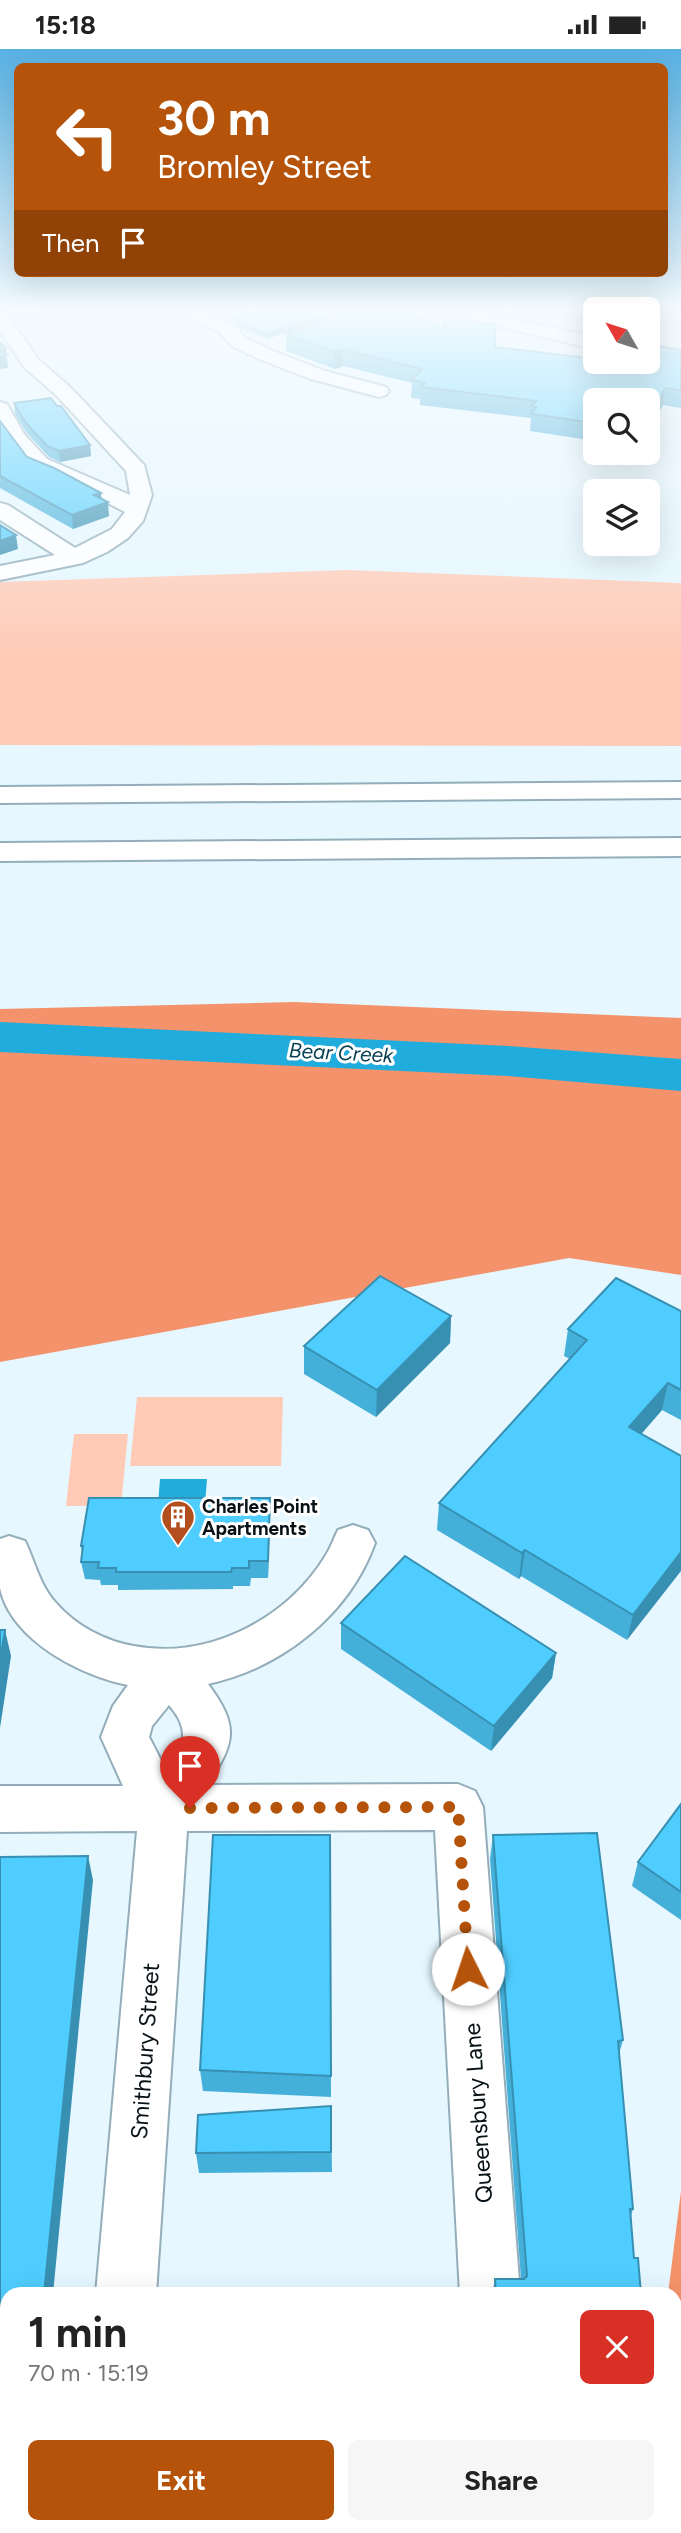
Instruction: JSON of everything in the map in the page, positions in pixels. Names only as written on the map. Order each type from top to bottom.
[{"type":"main road","points":[[10,426],[39,464],[81,479],[138,510]]},
{"type":"main road","points":[[0,573],[75,558],[120,532],[138,510],[143,497],[142,483],[136,470],[95,426]]},
{"type":"main road","points":[[0,510],[75,558]]},
{"type":"main road","points":[[0,795],[681,790]]},
{"type":"main road","points":[[0,852],[681,847]]},
{"type":"main road","points":[[9,1555],[27,1601],[46,1623],[77,1646],[115,1663],[157,1671],[199,1667],[256,1649],[300,1618],[341,1572],[353,1543]]},
{"type":"main road","points":[[164,1808],[206,1746],[209,1734],[202,1712],[170,1670]]},
{"type":"main road","points":[[164,1808],[130,1753],[124,1735],[132,1717],[170,1670]]},
{"type":"main road","name":"Queensbury Lane","points":[[164,1808],[458,1807],[490,2287]]},
{"type":"main road","points":[[0,1809],[164,1808]]},
{"type":"main road","name":"Smithbury Street","points":[[127,2287],[164,1808]]},
{"type":"shaded area","points":[[347,570],[681,583],[681,746],[0,745],[0,582]]},
{"type":"shaded area","points":[[295,1002],[681,1018],[681,1275],[569,1258],[0,1362],[0,1009]]},
{"type":"shaded area","points":[[137,1397],[283,1397],[281,1466],[130,1466]]},
{"type":"shaded area","points":[[74,1434],[128,1434],[121,1506],[66,1506]]},
{"type":"shaded area","points":[[681,2191],[681,2287],[669,2287]]},
{"type":"water","points":[[160,1479],[207,1479],[205,1504],[158,1505]]},
{"type":"building","points":[[0,426],[4,426],[27,457],[101,493],[94,495],[108,502],[72,515],[0,476]]},
{"type":"building","points":[[29,426],[76,426],[90,445],[59,451],[47,446]]},
{"type":"building","points":[[0,525],[16,535],[0,541]]},
{"type":"building","points":[[380,1276],[451,1316],[377,1390],[304,1346]]},
{"type":"building","points":[[616,1278],[681,1311],[681,1390],[668,1383],[629,1427],[681,1456],[681,1552],[633,1615],[525,1550],[522,1553],[439,1503],[587,1340],[568,1329]]},
{"type":"building","name":"Charles Point Apartments","points":[[89,1498],[270,1498],[268,1561],[249,1561],[249,1568],[232,1568],[231,1572],[116,1572],[116,1568],[98,1568],[99,1562],[81,1562]]},
{"type":"building","points":[[405,1556],[556,1653],[494,1726],[341,1623]]},
{"type":"building","points":[[0,1630],[5,1630],[0,1661]]},
{"type":"building","points":[[681,1804],[681,1892],[638,1862]]},
{"type":"building","points":[[597,1833],[623,2040],[618,2041],[633,2209],[630,2209],[634,2258],[638,2258],[640,2287],[496,2287],[495,2279],[524,2279],[527,2276],[493,1835]]},
{"type":"building","points":[[213,1835],[330,1835],[331,2076],[200,2070]]},
{"type":"building","points":[[88,1856],[45,2287],[0,2287],[0,1857]]},
{"type":"building","points":[[331,2106],[331,2152],[196,2153],[198,2115]]},
{"type":"waterway","name":"Bear Creek","points":[[0,1037],[508,1061],[681,1075]]},
{"type":"place","name":"Charles Point Apartments","points":[[178,1547]]},
{"type":"route","points":[[190,1808],[458,1807],[468,1969]]}]
